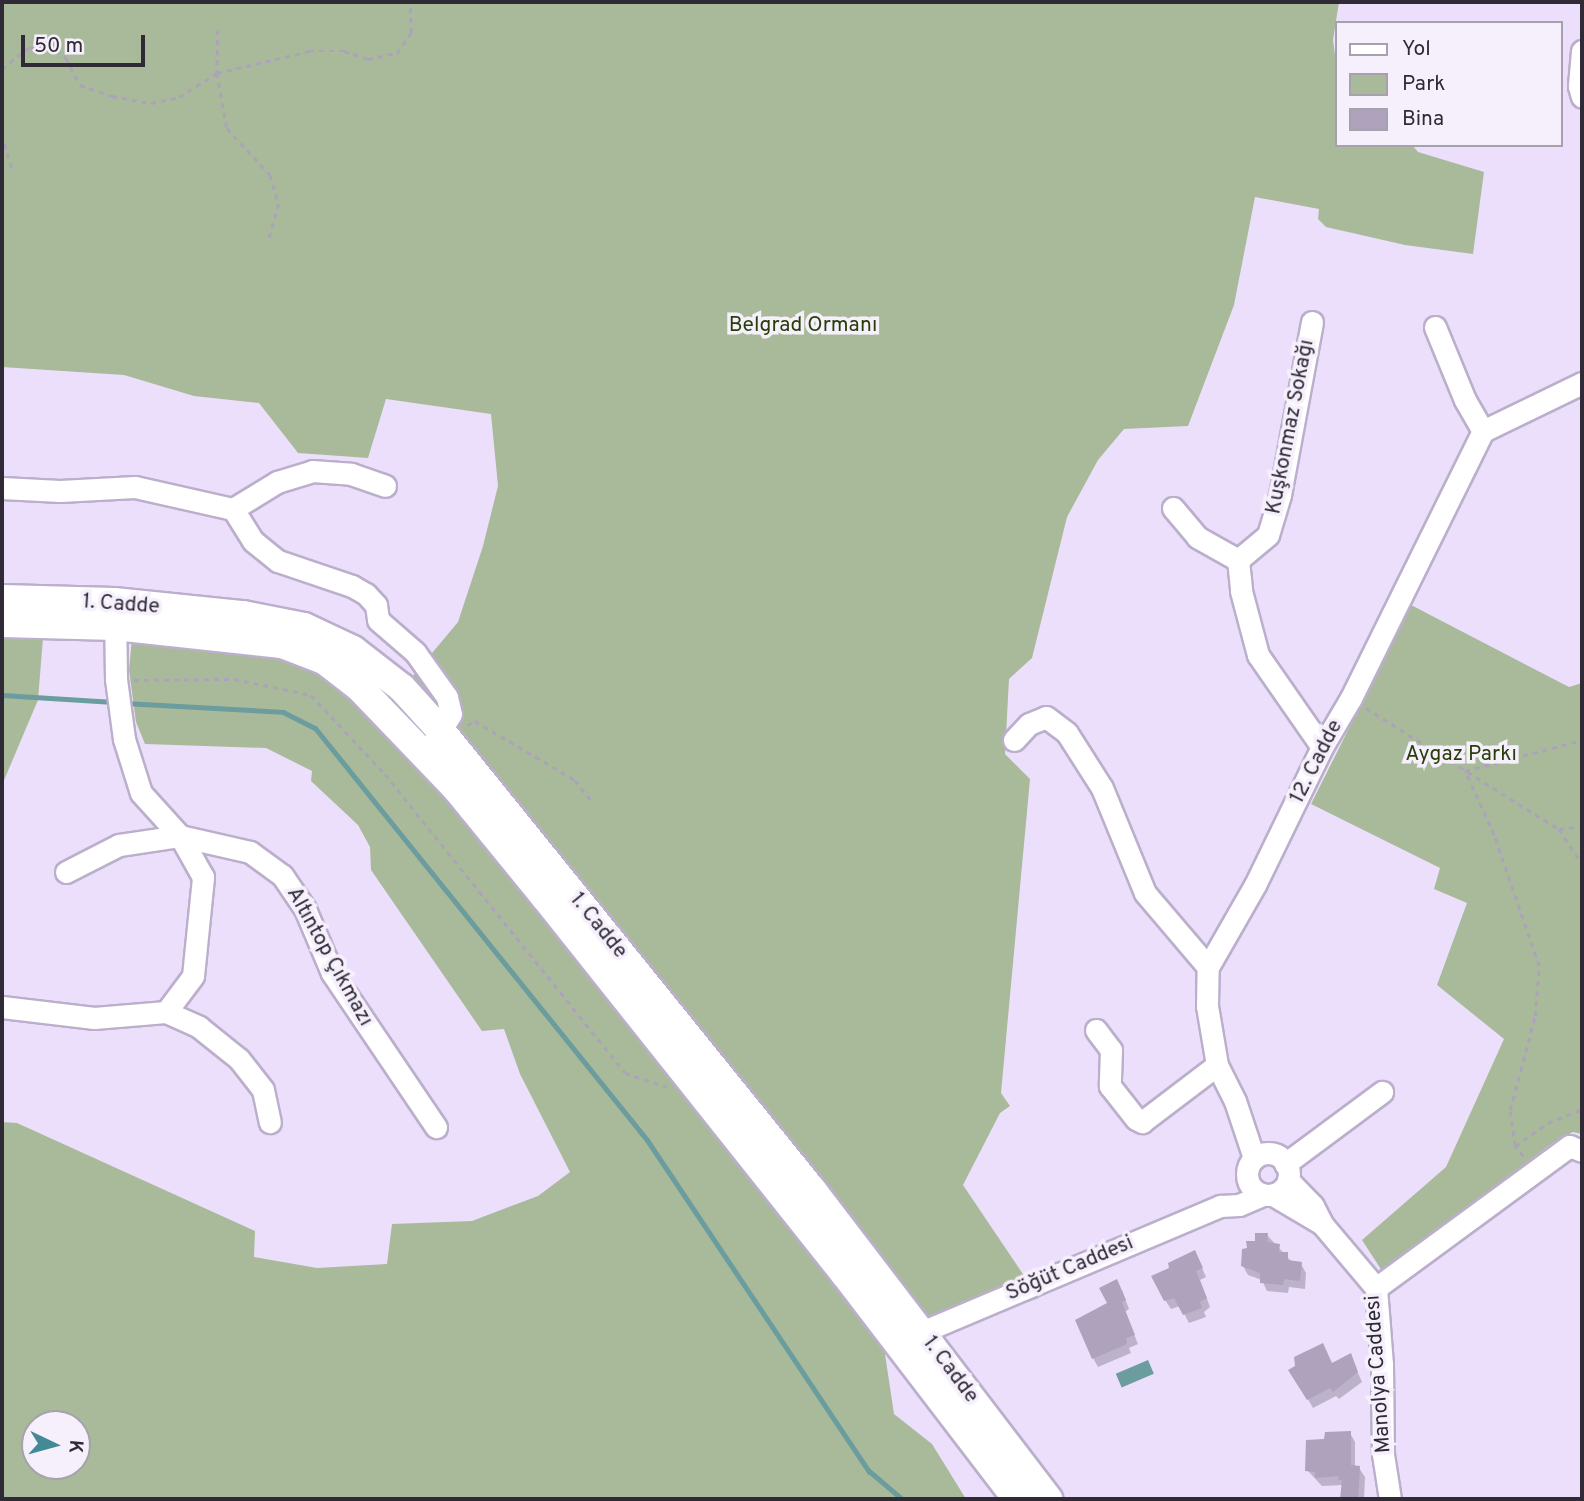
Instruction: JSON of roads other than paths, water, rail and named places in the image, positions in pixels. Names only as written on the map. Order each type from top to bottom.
[{"type":"main road","name":"1. Cadde","points":[[2,599],[115,614],[282,644],[324,660],[359,687],[439,733],[545,897],[1048,1499]]},
{"type":"main road","name":"1. Cadde","points":[[2,623],[115,614]]},
{"type":"main road","name":"1. Cadde","points":[[910,1337],[1017,1499]]},
{"type":"street","points":[[1574,88],[1582,51]]},
{"type":"street","name":"Kuşkonmaz Sokağı","points":[[1238,560],[1268,535],[1280,495],[1312,322]]},
{"type":"street","points":[[1435,327],[1465,400],[1483,431],[1582,383]]},
{"type":"street","name":"12. Cadde","points":[[1269,1174],[1256,1124],[1235,1101],[1216,1065],[1207,1006],[1208,967],[1255,885],[1483,431]]},
{"type":"street","points":[[2,488],[60,491],[135,487],[233,509],[277,482],[312,471],[351,474],[385,486]]},
{"type":"street","points":[[233,509],[253,541],[278,561],[366,594],[376,605],[378,621],[415,652],[447,697],[439,733]]},
{"type":"street","points":[[1173,509],[1197,537],[1238,560],[1241,591],[1258,654],[1322,747]]},
{"type":"street","points":[[115,614],[117,685],[124,739],[141,793],[180,836],[203,877],[192,976],[166,1012]]},
{"type":"street","points":[[1014,740],[1029,724],[1046,717],[1067,733],[1102,788],[1145,893],[1208,967]]},
{"type":"street","name":"Altıntop Çıkmazı","points":[[66,872],[119,845],[180,836],[250,852],[282,875],[305,909],[332,972],[401,1079],[436,1127]]},
{"type":"street","points":[[2,1006],[94,1018],[166,1012],[199,1027],[239,1059],[263,1090],[270,1122]]},
{"type":"street","points":[[1096,1030],[1111,1050],[1110,1086],[1136,1119],[1142,1122],[1216,1065]]},
{"type":"street","name":"Söğüt Caddesi","points":[[910,1337],[1220,1206],[1239,1205],[1269,1174],[1382,1092]]},
{"type":"street","points":[[1376,1288],[1569,1146],[1582,1151]]},
{"type":"street","name":"Manolya Caddesi","points":[[1269,1174],[1322,1224],[1376,1288],[1382,1364],[1383,1454],[1390,1499]]},
{"type":"waterway","points":[[2,695],[114,702]]},
{"type":"waterway","points":[[124,703],[283,712],[315,728],[647,1140],[869,1471],[902,1499]]},
{"type":"park label","name":"Belgrad Ormanı","points":[[803,326]]},
{"type":"park label","name":"Aygaz Parkı","points":[[1461,755]]}]
